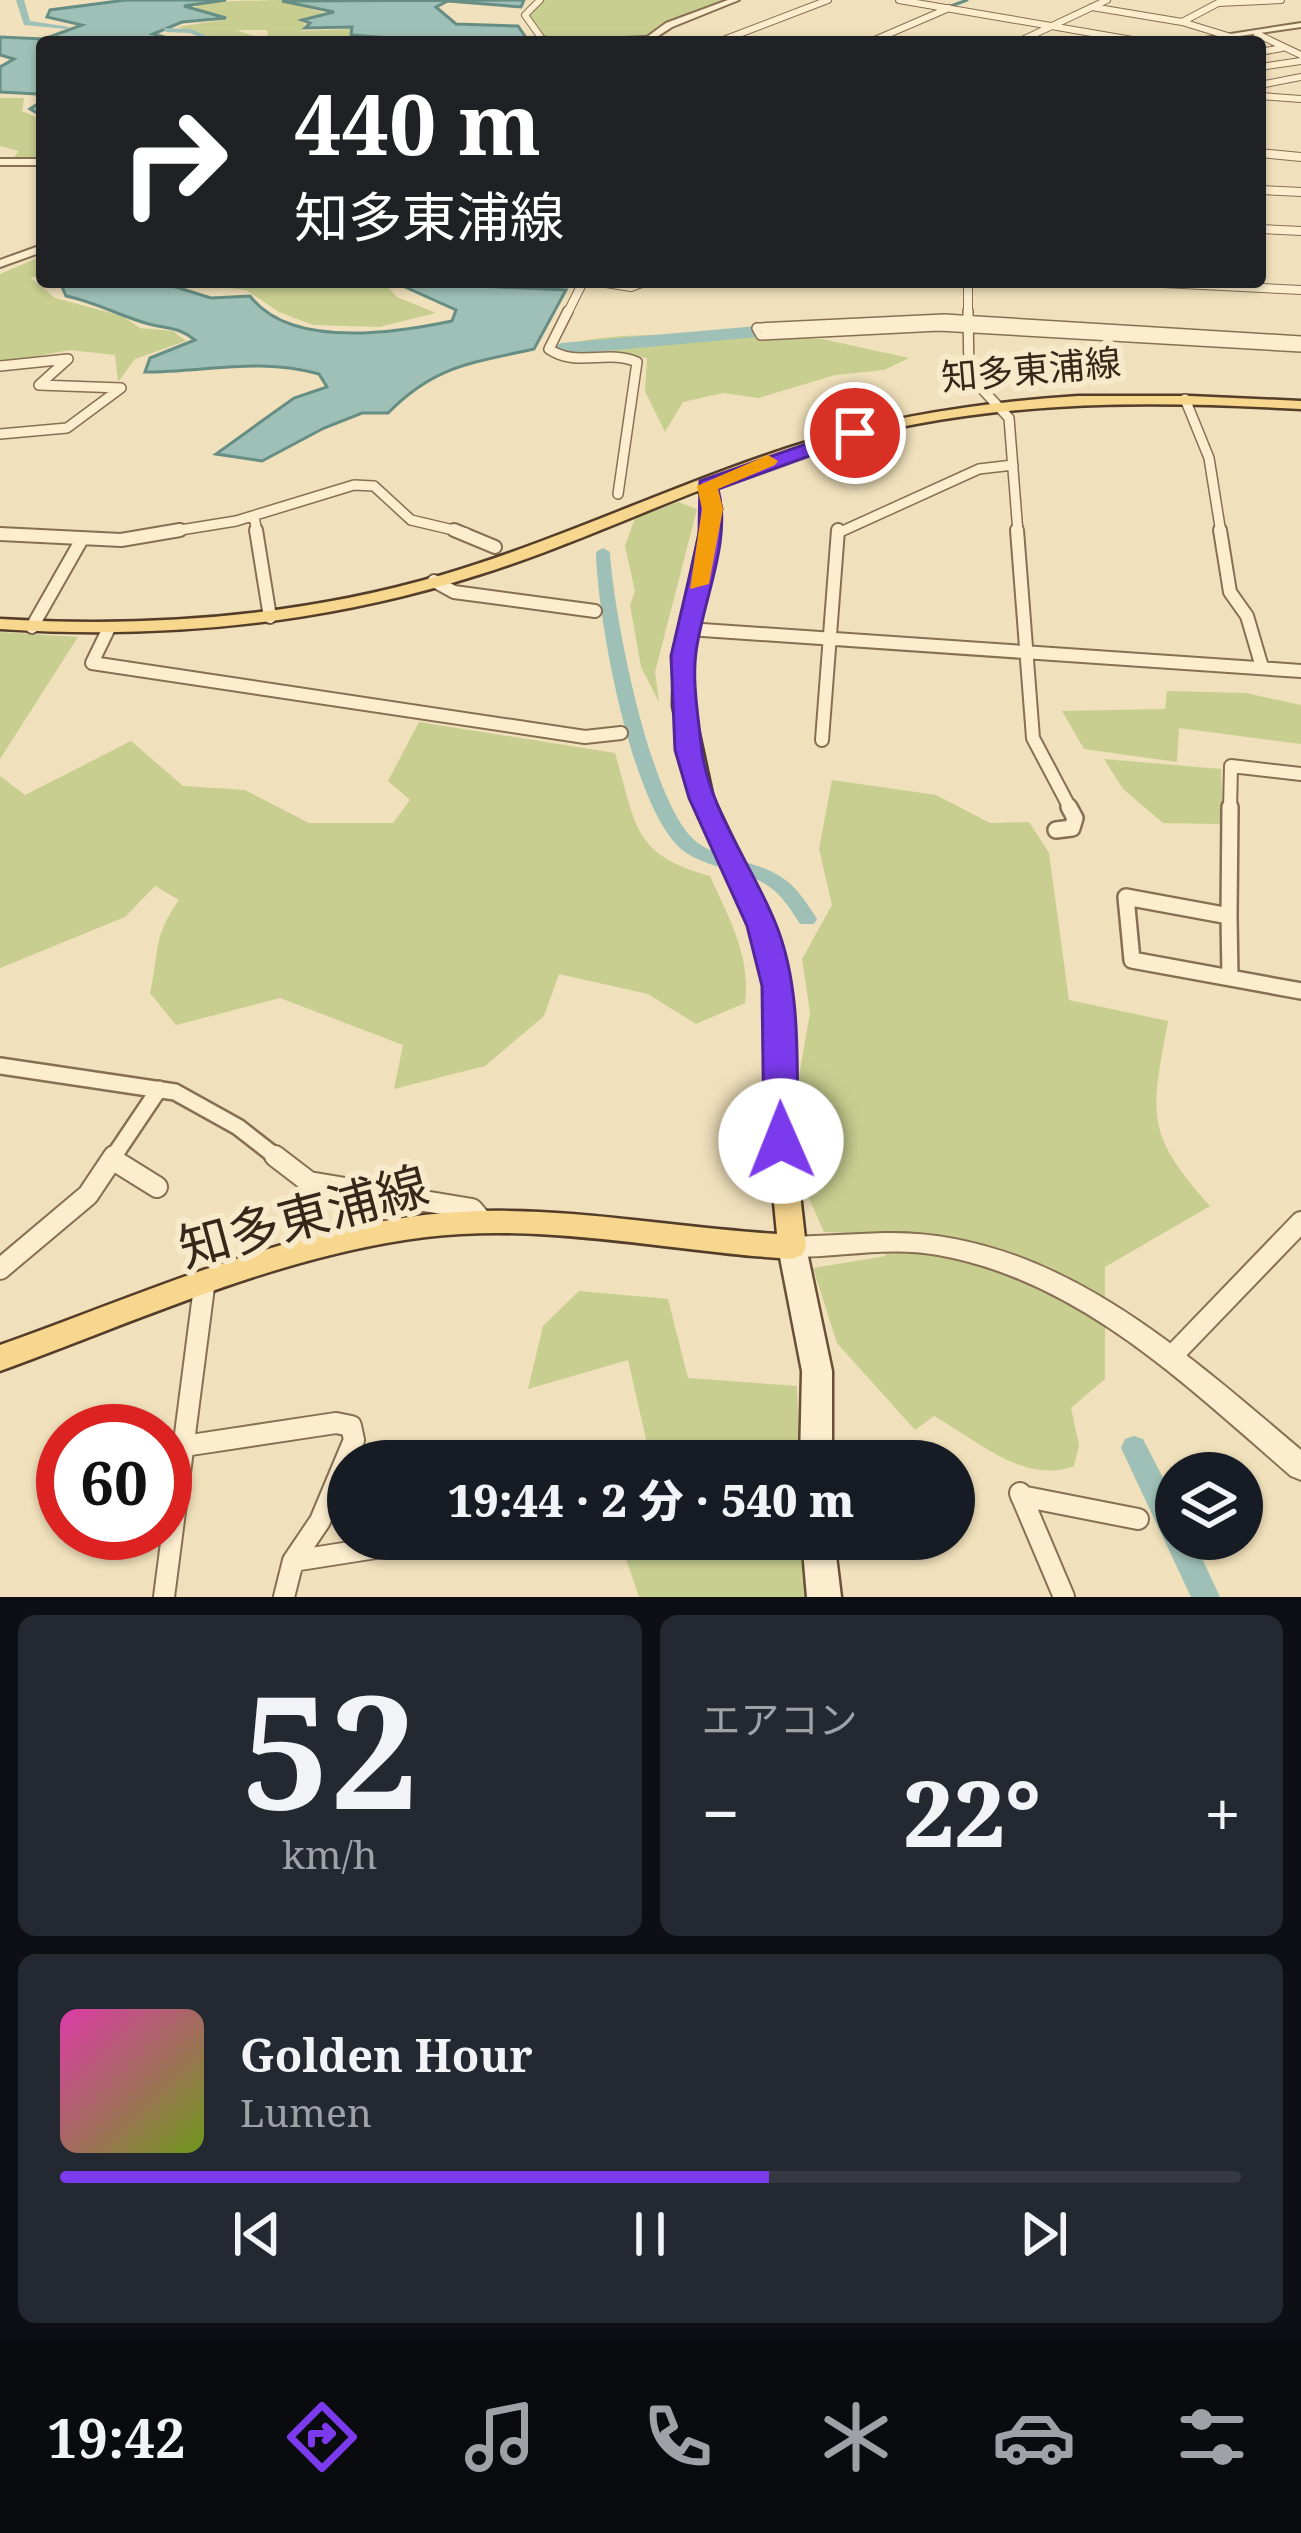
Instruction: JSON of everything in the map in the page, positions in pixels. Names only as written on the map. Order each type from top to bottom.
[{"type":"main road","name":"知多東浦線","points":[[0,624],[108,630],[270,617],[434,581],[855,433],[1002,408],[1185,399],[1301,405]]},
{"type":"main road","points":[[707,486],[711,522],[682,677],[688,750],[724,849],[762,926],[779,994],[781,1141],[792,1246],[817,1371],[815,1440]]},
{"type":"main road","name":"知多東浦線","points":[[0,1358],[204,1287],[376,1235],[483,1222],[792,1246]]},
{"type":"main road","points":[[820,1560],[824,1597]]},
{"type":"street","points":[[539,0],[525,15],[540,36]]},
{"type":"street","points":[[654,36],[735,0]]},
{"type":"street","points":[[734,36],[828,0]]},
{"type":"street","points":[[899,0],[1112,36]]},
{"type":"street","points":[[959,10],[976,0]]},
{"type":"street","points":[[1030,36],[1107,0]]},
{"type":"street","points":[[1182,22],[1224,1],[1281,0]]},
{"type":"street","points":[[1091,7],[1182,22],[1228,36]]},
{"type":"street","points":[[884,36],[949,8]]},
{"type":"street","points":[[1240,36],[1301,25]]},
{"type":"street","points":[[1257,34],[1261,36]]},
{"type":"street","points":[[1266,39],[1301,58]]},
{"type":"street","points":[[1266,51],[1282,48]]},
{"type":"street","points":[[1266,66],[1301,58]]},
{"type":"street","points":[[1266,68],[1300,78]]},
{"type":"street","points":[[1266,84],[1300,78]]},
{"type":"street","points":[[1266,96],[1300,98]]},
{"type":"street","points":[[1266,154],[1301,157]]},
{"type":"street","points":[[0,162],[36,162]]},
{"type":"street","points":[[1266,190],[1301,192]]},
{"type":"street","points":[[1266,229],[1301,231]]},
{"type":"street","points":[[0,264],[36,250]]},
{"type":"street","points":[[581,288],[549,349],[562,358],[625,355],[638,362],[618,494]]},
{"type":"street","points":[[968,288],[969,375],[1009,418],[1033,738],[1075,818],[1072,828],[1056,830]]},
{"type":"street","points":[[1262,288],[1301,290]]},
{"type":"street","points":[[969,323],[761,334],[757,328],[969,323],[1301,344]]},
{"type":"street","points":[[0,367],[68,359],[39,385],[122,388],[87,423],[47,437],[0,434]]},
{"type":"street","points":[[1185,399],[1209,458],[1230,592],[1247,616],[1262,668]]},
{"type":"street","points":[[822,740],[838,529],[979,469],[1013,465]]},
{"type":"street","points":[[0,534],[122,540],[254,516],[354,485],[374,485],[411,520],[495,547]]},
{"type":"street","points":[[254,516],[270,617]]},
{"type":"street","points":[[32,627],[82,539]]},
{"type":"street","points":[[434,581],[454,592],[595,611]]},
{"type":"street","points":[[688,629],[1027,648],[1301,671]]},
{"type":"street","points":[[108,630],[92,663],[585,737],[621,733]]},
{"type":"street","points":[[1230,977],[1231,766],[1301,774]]},
{"type":"street","points":[[1229,916],[1126,898],[1132,960],[1301,991]]},
{"type":"street","points":[[0,1066],[159,1089],[213,1111],[309,1182],[472,1209],[483,1222]]},
{"type":"street","points":[[0,1269],[88,1195],[159,1089]]},
{"type":"street","points":[[112,1159],[157,1187]]},
{"type":"street","points":[[1171,1357],[1211,1324],[1255,1265],[1301,1222]]},
{"type":"street","points":[[792,1246],[936,1245],[986,1257],[1101,1305],[1171,1357],[1301,1467]]},
{"type":"street","points":[[189,1404],[204,1287]]},
{"type":"street","points":[[192,1445],[336,1423],[351,1426],[354,1440],[320,1521],[293,1561],[284,1597]]},
{"type":"street","points":[[1064,1597],[1019,1492],[1138,1519]]},
{"type":"street","points":[[293,1561],[327,1556]]},
{"type":"street","points":[[164,1597],[169,1560]]},
{"type":"green space","points":[[281,0],[331,15],[298,20],[305,24],[302,31],[352,29],[349,35],[355,36],[268,36],[267,30],[236,30],[253,36],[210,36],[177,27],[228,19],[194,9],[200,2]]},
{"type":"green space","points":[[540,0],[735,0],[654,36],[540,36],[525,15]]},
{"type":"green space","points":[[0,98],[24,98],[22,111],[36,117],[36,158],[12,159],[19,151],[0,146]]},
{"type":"green space","points":[[36,259],[36,276],[31,278],[36,288],[55,298],[122,316],[140,328],[173,331],[186,341],[135,359],[118,382],[115,355],[70,350],[0,363],[0,274]]},
{"type":"green space","points":[[229,288],[389,288],[397,297],[436,313],[379,327],[313,325],[279,312],[246,290]]},
{"type":"green space","points":[[620,336],[822,339],[909,358],[884,370],[835,375],[759,398],[723,393],[683,402],[665,432],[645,391],[647,358],[573,343]]},
{"type":"green space","points":[[678,502],[697,509],[655,672],[659,702],[641,667],[630,605],[635,591],[625,546],[635,518]]},
{"type":"green space","points":[[0,632],[78,637],[0,759]]},
{"type":"green space","points":[[1167,691],[1246,693],[1301,705],[1301,744],[1179,728],[1177,762],[1084,749],[1062,711],[1165,709]]},
{"type":"green space","points":[[419,722],[615,753],[634,818],[651,847],[684,868],[710,876],[742,953],[745,1003],[696,1024],[648,994],[559,974],[544,1016],[485,1066],[394,1089],[403,1045],[280,998],[176,1025],[150,993],[161,935],[179,900],[155,886],[125,917],[0,968],[0,776],[25,795],[131,741],[183,786],[245,790],[309,823],[393,823],[410,800],[388,781]]},
{"type":"green space","points":[[1104,759],[1221,769],[1223,824],[1163,823],[1123,789]]},
{"type":"green space","points":[[832,780],[936,795],[990,823],[1029,822],[1049,853],[1069,1000],[1168,1021],[1158,1079],[1158,1121],[1173,1159],[1210,1206],[1105,1267],[1105,1379],[1071,1408],[1079,1445],[1074,1466],[1038,1470],[1020,1465],[934,1416],[915,1430],[837,1343],[813,1268],[886,1256],[878,1234],[824,1232],[808,1196],[793,1110],[810,1013],[802,959],[832,905],[819,849]]},
{"type":"green space","points":[[579,1291],[668,1299],[688,1378],[797,1386],[799,1440],[646,1440],[628,1360],[528,1389],[543,1326]]},
{"type":"green space","points":[[626,1560],[809,1560],[813,1597],[639,1597]]},
{"type":"water","points":[[126,0],[226,0],[184,6],[226,18],[182,22],[153,34],[160,36],[52,36],[82,25],[47,17],[50,10]]},
{"type":"water","points":[[524,0],[521,7],[448,1],[436,7],[456,24],[518,26],[525,36],[351,35],[352,27],[305,28],[310,23],[302,20],[334,12],[282,1]]},
{"type":"water","points":[[0,37],[36,39],[36,94],[0,92],[0,67],[14,59],[0,55]]},
{"type":"water","points":[[63,288],[179,288],[211,298],[250,296],[268,313],[290,324],[345,333],[452,321],[456,310],[407,288],[566,290],[534,349],[455,368],[422,385],[388,413],[362,413],[262,461],[216,454],[294,398],[327,387],[319,374],[254,366],[145,372],[150,358],[195,340],[66,296]]},
{"type":"waterway","points":[[20,0],[27,23],[66,27]]},
{"type":"waterway","points":[[951,6],[967,0]]},
{"type":"waterway","points":[[166,30],[203,36]]},
{"type":"waterway","points":[[561,349],[794,329]]},
{"type":"waterway","points":[[603,552],[609,615],[629,706],[672,825],[686,844],[704,855],[780,884],[807,919]]},
{"type":"waterway","points":[[1134,1448],[1155,1490]]},
{"type":"waterway","points":[[1189,1560],[1206,1597]]},
{"type":"slow traffic","points":[[698,584],[713,509],[707,486],[768,461]]},
{"type":"route","points":[[781,1141],[777,986],[762,926],[703,798],[688,750],[683,656],[710,535],[713,509],[707,486],[763,462],[855,433]]}]
